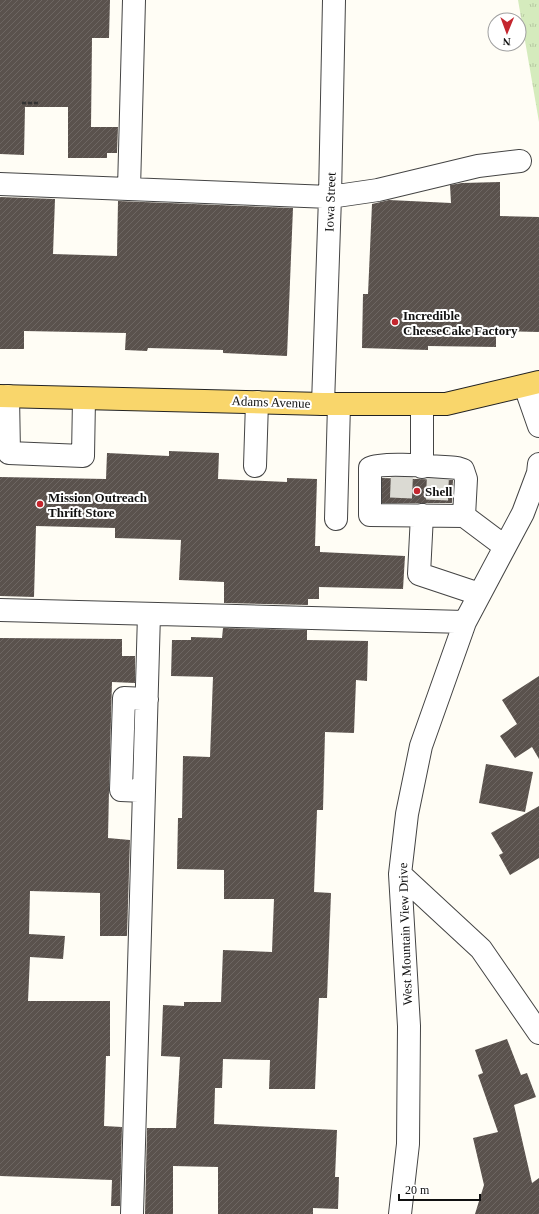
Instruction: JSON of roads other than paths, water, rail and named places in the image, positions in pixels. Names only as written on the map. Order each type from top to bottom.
[{"type":"main road","name":"Adams Avenue","points":[[4,396],[331,404],[446,404],[532,384]]},
{"type":"street","points":[[129,189],[134,0]]},
{"type":"street","name":"Iowa Street","points":[[334,0],[330,196],[331,404],[336,519]]},
{"type":"street","points":[[0,184],[330,196],[378,190],[478,166],[520,161]]},
{"type":"street","points":[[532,384],[539,426]]},
{"type":"street","points":[[4,396],[9,453],[83,456],[84,399]]},
{"type":"street","points":[[255,466],[257,402]]},
{"type":"street","points":[[420,469],[422,404]]},
{"type":"street","name":"West Mountain View Drive","points":[[400,1214],[408,1144],[409,1026],[400,874],[407,814],[421,746],[465,622],[504,546],[523,513],[538,474],[539,464]]},
{"type":"street","points":[[464,516],[466,479],[462,470],[457,468],[420,469],[379,466],[370,468],[370,515],[401,506],[464,516],[504,546]]},
{"type":"street","points":[[432,510],[420,574],[479,594]]},
{"type":"street","points":[[0,610],[465,622]]},
{"type":"street","points":[[132,1214],[149,614]]},
{"type":"street","points":[[400,874],[481,949],[539,1033]]},
{"type":"tunnel","points":[[401,498],[402,473]]},
{"type":"tunnel","points":[[437,500],[438,474]]},
{"type":"place","name":"Incredible CheeseCake Factory","points":[[395,322]]},
{"type":"place","name":"Shell","points":[[417,491]]},
{"type":"place","name":"Mission Outreach Thrift Store","points":[[40,504]]}]
